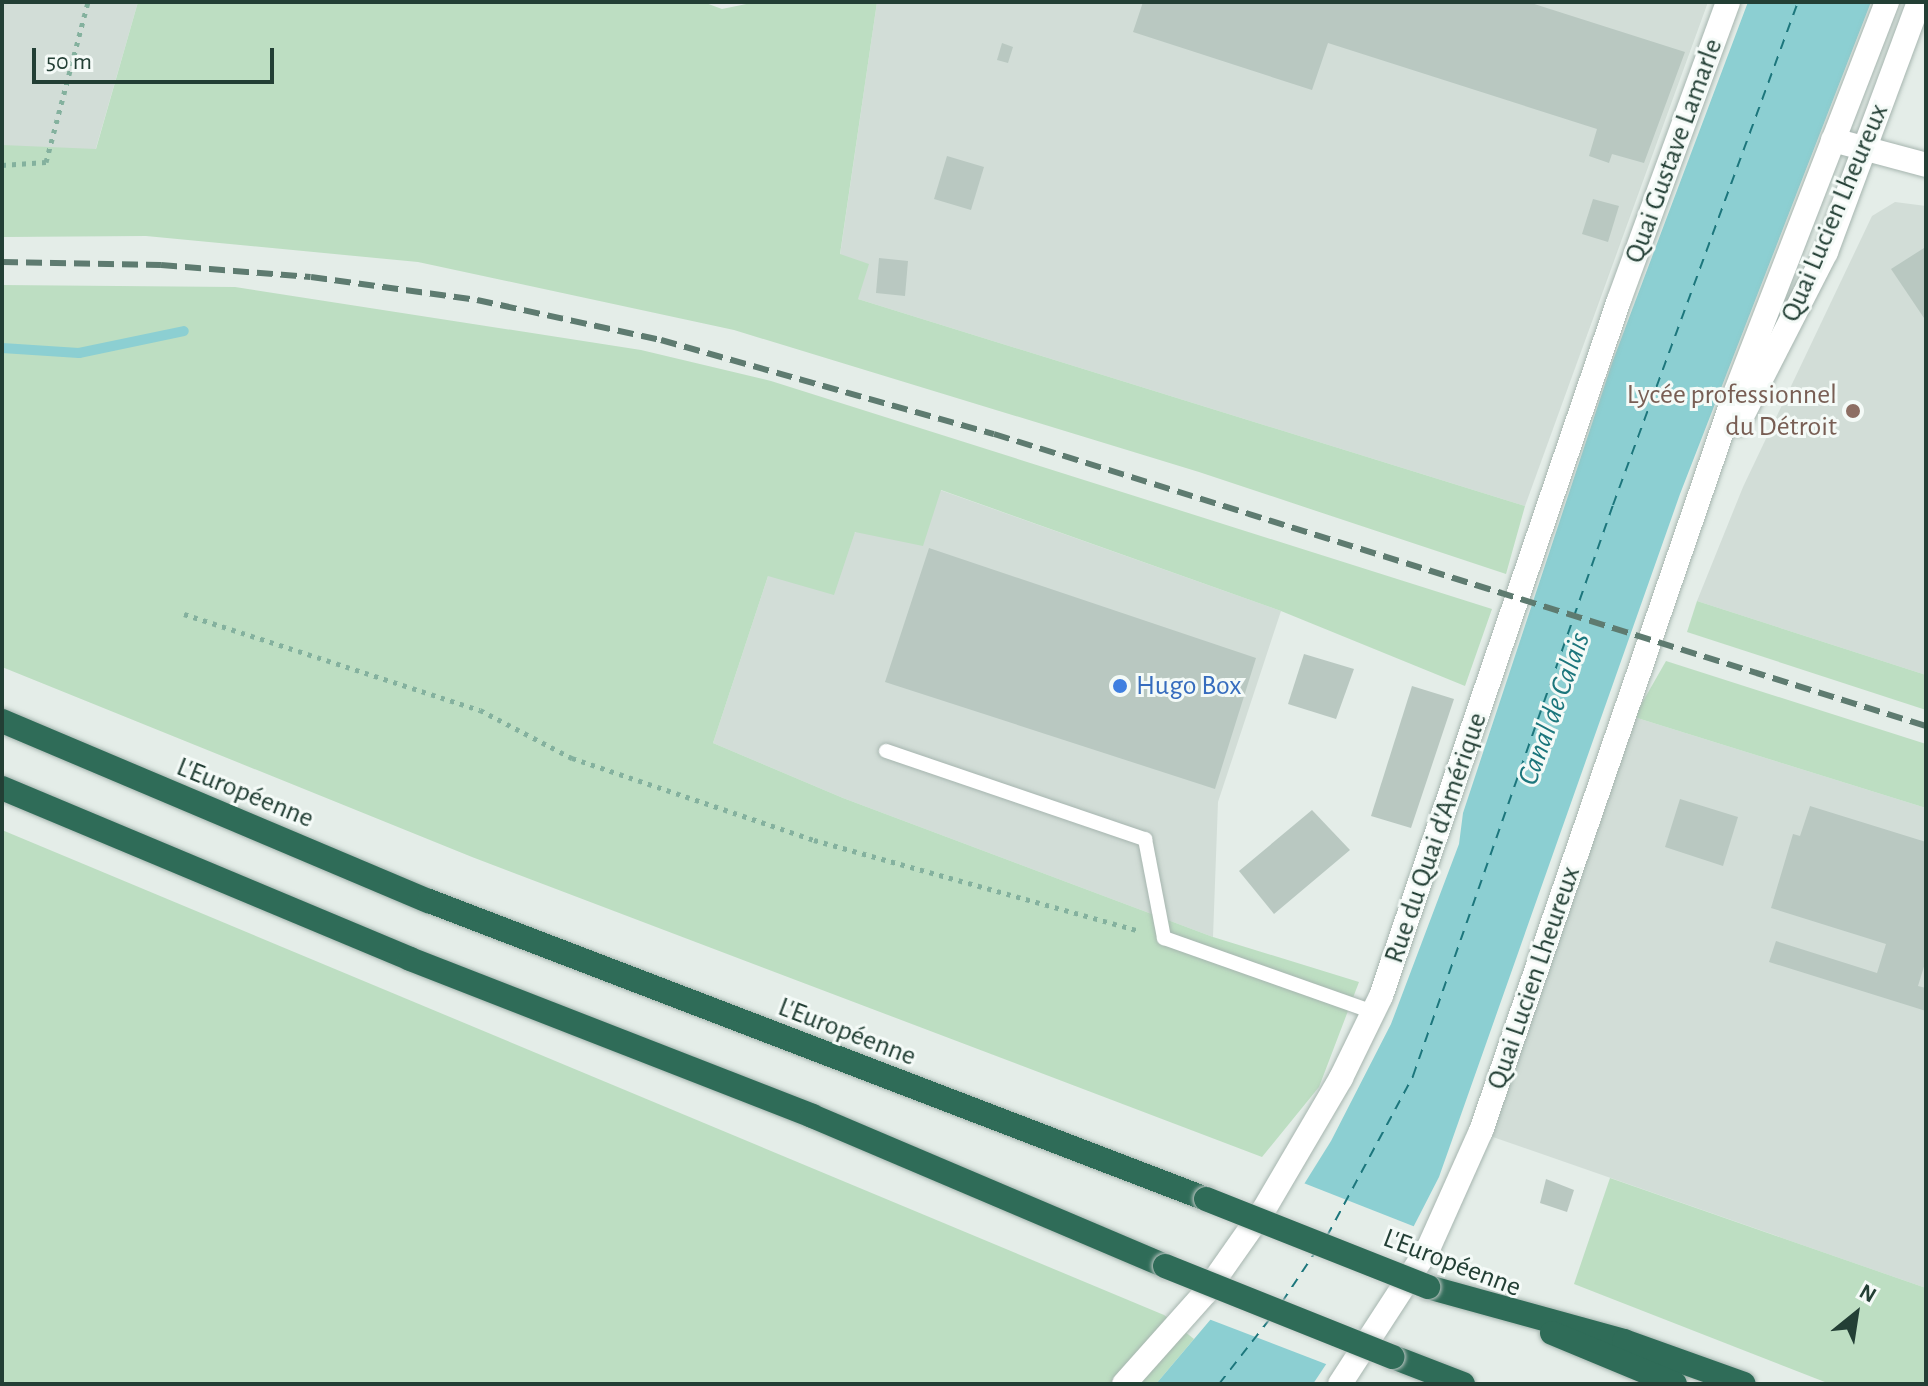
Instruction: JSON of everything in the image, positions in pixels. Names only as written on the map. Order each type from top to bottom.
[{"type":"highway","name":"L'Européenne","points":[[2,721],[415,895],[1206,1199],[1675,1384]]},
{"type":"highway","points":[[2,788],[410,959],[812,1116],[1165,1266],[1463,1384]]},
{"type":"highway","points":[[1428,1287],[1610,1337],[1744,1384]]},
{"type":"street","name":"Quai Gustave Lamarle","points":[[1619,300],[1728,2]]},
{"type":"street","name":"Quai Lucien Lheureux","points":[[1340,1384],[1410,1278],[1464,1174],[1679,550],[1887,2]]},
{"type":"street","name":"Quai Lucien Lheureux","points":[[1679,550],[1826,252],[1919,2]]},
{"type":"street","points":[[1833,140],[1864,151],[1926,165]]},
{"type":"street","name":"Rue du Quai d'Amérique","points":[[1124,1384],[1170,1336],[1263,1211],[1373,1012],[1619,300]]},
{"type":"lane","points":[[886,751],[1145,839],[1164,938],[1373,1012]]},
{"type":"path","points":[[2,165],[46,162],[88,2]]},
{"type":"path","points":[[184,614],[480,710],[572,758],[814,840],[1164,938]]},
{"type":"shaded area","points":[[2,2],[138,2],[71,235],[2,237]]},
{"type":"shaded area","points":[[877,2],[1708,2],[1525,506],[858,299],[840,255]]},
{"type":"shaded area","name":"Lycée professionnel du Détroit","points":[[1895,202],[1926,206],[1926,675],[1697,601],[1743,487],[1872,216]]},
{"type":"shaded area","points":[[940,490],[1281,611],[1218,802],[1213,937],[843,798],[713,743],[768,576]]},
{"type":"shaded area","points":[[1634,717],[1926,808],[1926,1288],[1490,1136]]},
{"type":"green space","points":[[138,2],[703,2],[722,9],[756,2],[877,2],[840,254],[869,264],[858,299],[1525,506],[1506,574],[1199,472],[734,330],[418,262],[146,236],[2,237],[2,145],[96,149]]},
{"type":"green space","points":[[2,285],[235,287],[641,350],[771,381],[1492,609],[1465,686],[1281,611],[941,490],[923,546],[855,532],[834,595],[768,576],[713,743],[843,798],[1213,937],[1359,982],[1319,1087],[1262,1157],[472,857],[2,667]]},
{"type":"green space","points":[[1697,601],[1926,675],[1926,710],[1687,632]]},
{"type":"green space","points":[[1666,661],[1926,744],[1926,808],[1634,717]]},
{"type":"green space","points":[[2,830],[1164,1315],[1194,1339],[1156,1384],[2,1384]]},
{"type":"green space","points":[[1610,1178],[1926,1288],[1926,1384],[1830,1384],[1574,1284]]},
{"type":"water","name":"Canal de Calais","points":[[1748,2],[1871,2],[1680,494],[1439,1177],[1400,1253],[1313,1384],[1156,1384],[1222,1306],[1296,1197],[1331,1141],[1391,1024],[1459,844],[1463,813],[1612,363]]},
{"type":"pier","points":[[1301,1182],[1418,1228],[1331,1366],[1206,1318]]},
{"type":"building","points":[[1143,2],[1528,2],[1685,52],[1644,163],[1612,154],[1609,163],[1589,156],[1597,129],[1328,43],[1312,90],[1133,32]]},
{"type":"building","points":[[1002,43],[1013,47],[1008,63],[997,60]]},
{"type":"building","points":[[947,156],[984,167],[971,210],[934,199]]},
{"type":"building","points":[[1593,199],[1619,206],[1608,242],[1582,234]]},
{"type":"building","points":[[1924,248],[1926,251],[1926,321],[1891,269]]},
{"type":"building","points":[[879,258],[908,261],[905,296],[876,293]]},
{"type":"building","points":[[929,548],[1256,658],[1215,789],[885,682]]},
{"type":"building","points":[[1304,654],[1354,669],[1336,719],[1288,704]]},
{"type":"building","points":[[1412,686],[1454,699],[1411,828],[1371,816]]},
{"type":"building","points":[[1680,799],[1738,817],[1723,866],[1665,847]]},
{"type":"building","points":[[1810,806],[1926,842],[1926,960],[1918,986],[1926,988],[1926,1011],[1769,962],[1776,941],[1877,973],[1886,944],[1771,908],[1793,834],[1800,836]]},
{"type":"building","points":[[1312,810],[1350,850],[1274,914],[1239,871]]},
{"type":"building","points":[[1546,1179],[1574,1190],[1567,1212],[1540,1203]]},
{"type":"waterway","points":[[2,348],[79,353],[184,331]]},
{"type":"ferry route","points":[[1327,1236],[1413,1076],[1613,505],[1798,2]]},
{"type":"ferry route","points":[[1282,1302],[1314,1254]]},
{"type":"ferry route","points":[[1219,1384],[1269,1320]]},
{"type":"railway","points":[[2,262],[161,265],[311,277],[477,300],[661,340],[994,434],[1926,726]]},
{"type":"place","name":"Lycée professionnel du Détroit","points":[[1853,411]]},
{"type":"place","name":"Hugo Box","points":[[1120,686]]}]
